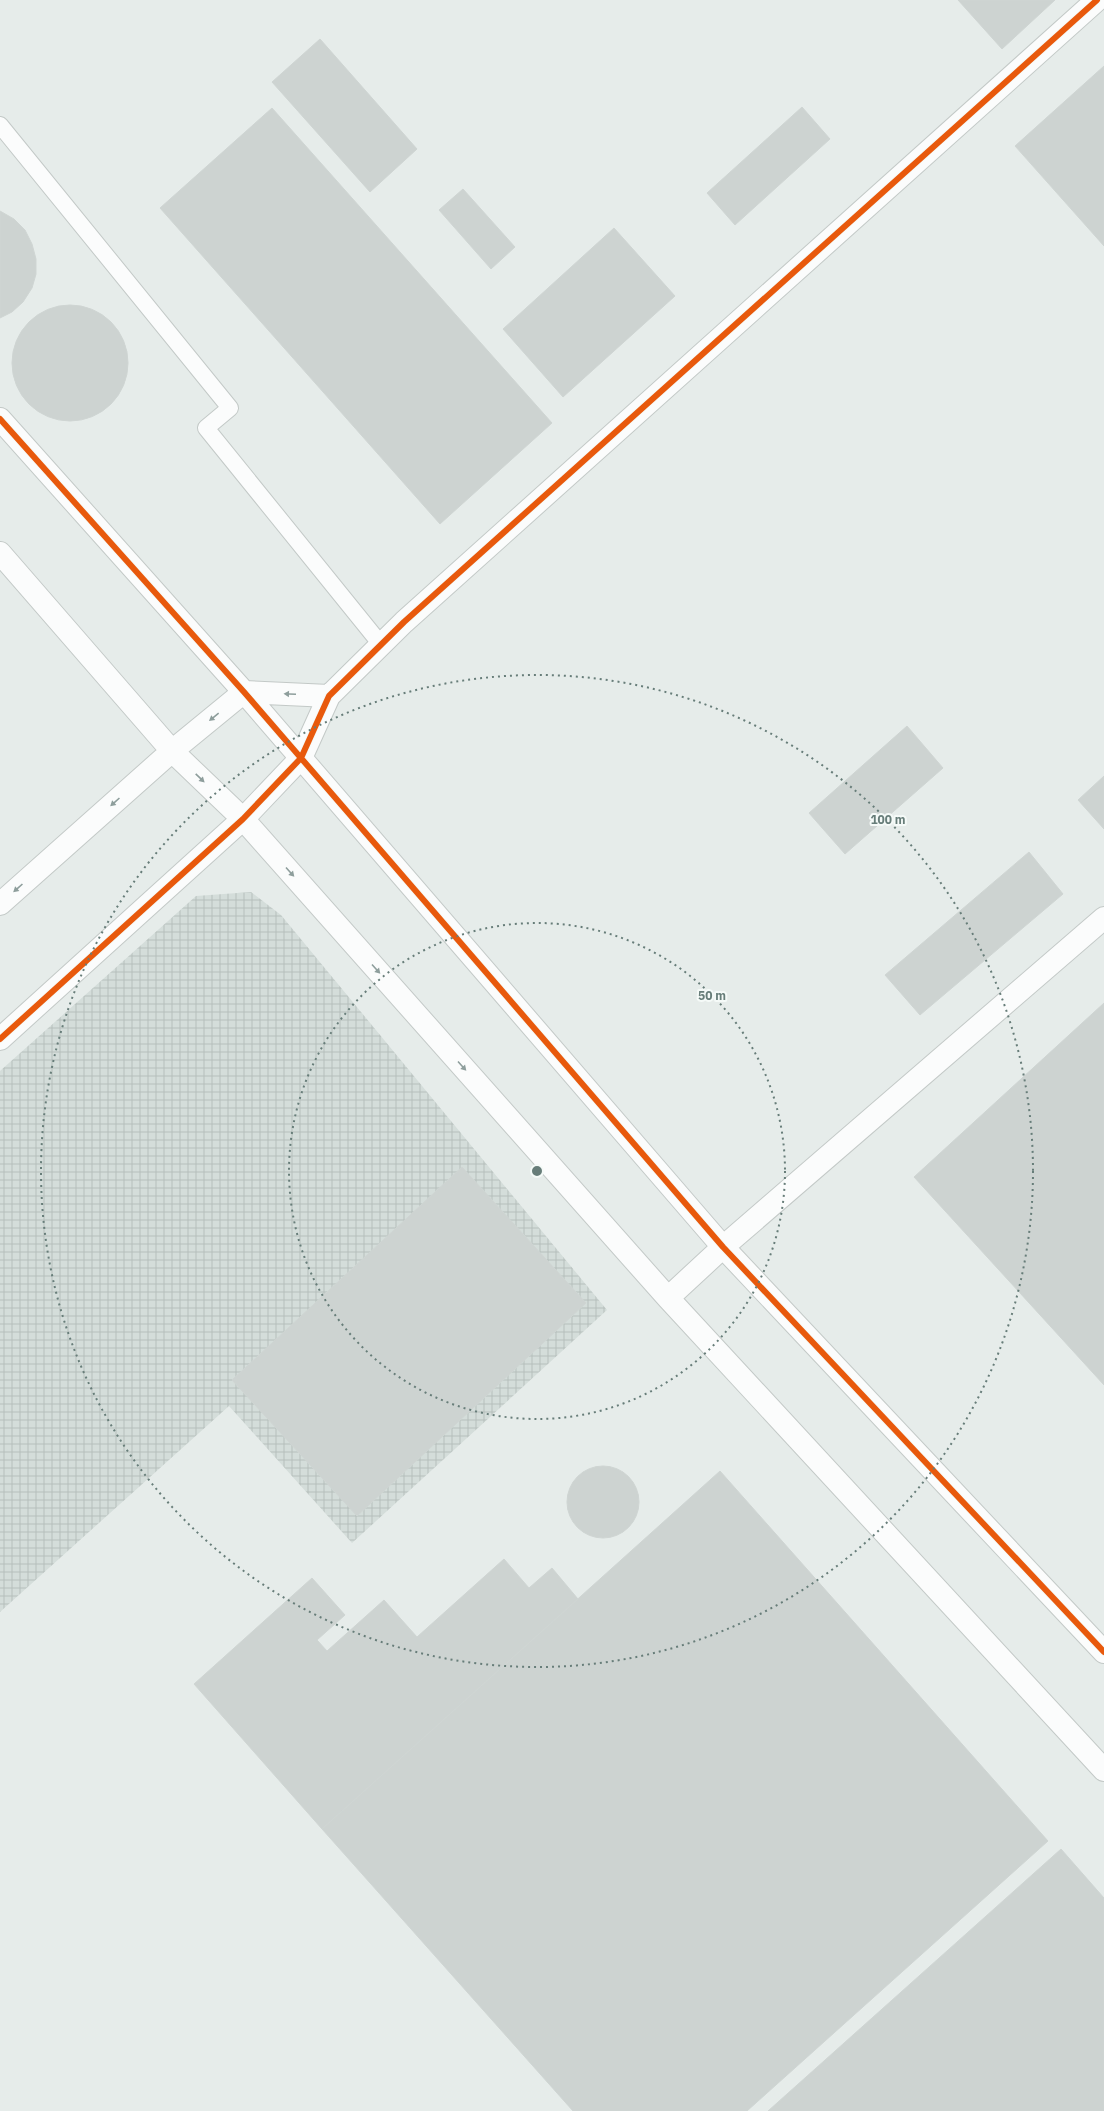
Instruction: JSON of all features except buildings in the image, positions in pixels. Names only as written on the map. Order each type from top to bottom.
[{"type":"street","points":[[0,1039],[244,819],[301,758],[329,696],[404,622],[1097,0]]},
{"type":"street","points":[[0,419],[244,692],[723,1247],[1104,1652]]},
{"type":"street","points":[[0,553],[172,751],[244,819],[668,1298],[1104,1770]]},
{"type":"street","points":[[0,904],[172,751],[244,692],[329,696]]},
{"type":"street","points":[[668,1298],[723,1247],[1104,918]]},
{"type":"lane","points":[[0,125],[230,408],[206,428],[379,642],[404,622]]},
{"type":"shaded area","points":[[251,892],[281,915],[607,1310],[352,1543],[229,1406],[0,1612],[0,1071],[196,896]]},
{"type":"cycle path","points":[[0,1039],[243,819],[301,758],[329,696],[404,622],[1097,0]]},
{"type":"cycle path","points":[[0,419],[244,692],[723,1247],[1104,1652]]}]
